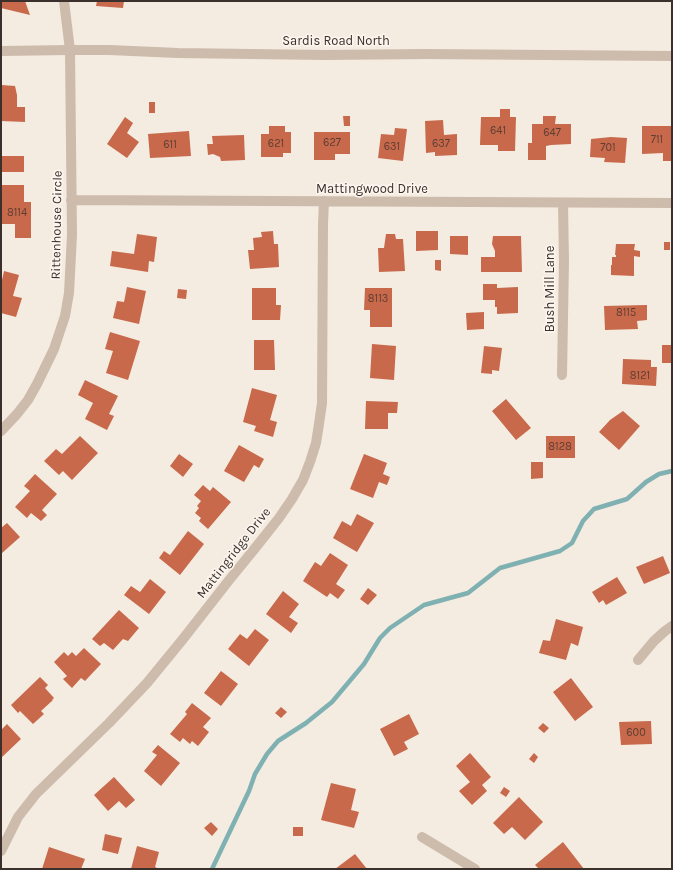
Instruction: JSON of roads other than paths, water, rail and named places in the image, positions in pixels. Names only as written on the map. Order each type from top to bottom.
[{"type":"street","name":"Rittenhouse Circle","points":[[1,431],[28,400],[37,384],[54,349],[65,316],[69,293],[72,235],[70,50],[64,1]]},
{"type":"street","name":"Sardis Road North","points":[[1,51],[109,50],[178,53],[672,56]]},
{"type":"street","name":"Mattingwood Drive","points":[[71,200],[672,203]]},
{"type":"street","name":"Mattingridge Drive","points":[[1,851],[18,817],[36,794],[109,723],[146,683],[183,639],[265,535],[292,499],[303,480],[316,443],[322,403],[324,201]]},
{"type":"street","name":"Bush Mill Lane","points":[[562,375],[564,261],[563,203]]},
{"type":"street","points":[[638,660],[654,641],[672,626]]},
{"type":"street","points":[[422,837],[475,869]]},
{"type":"waterway","points":[[212,869],[249,791],[255,774],[267,754],[278,741],[306,723],[332,702],[364,664],[380,638],[390,628],[424,605],[468,593],[500,568],[560,551],[572,543],[583,521],[594,509],[627,499],[646,482],[659,474],[672,471]]}]
